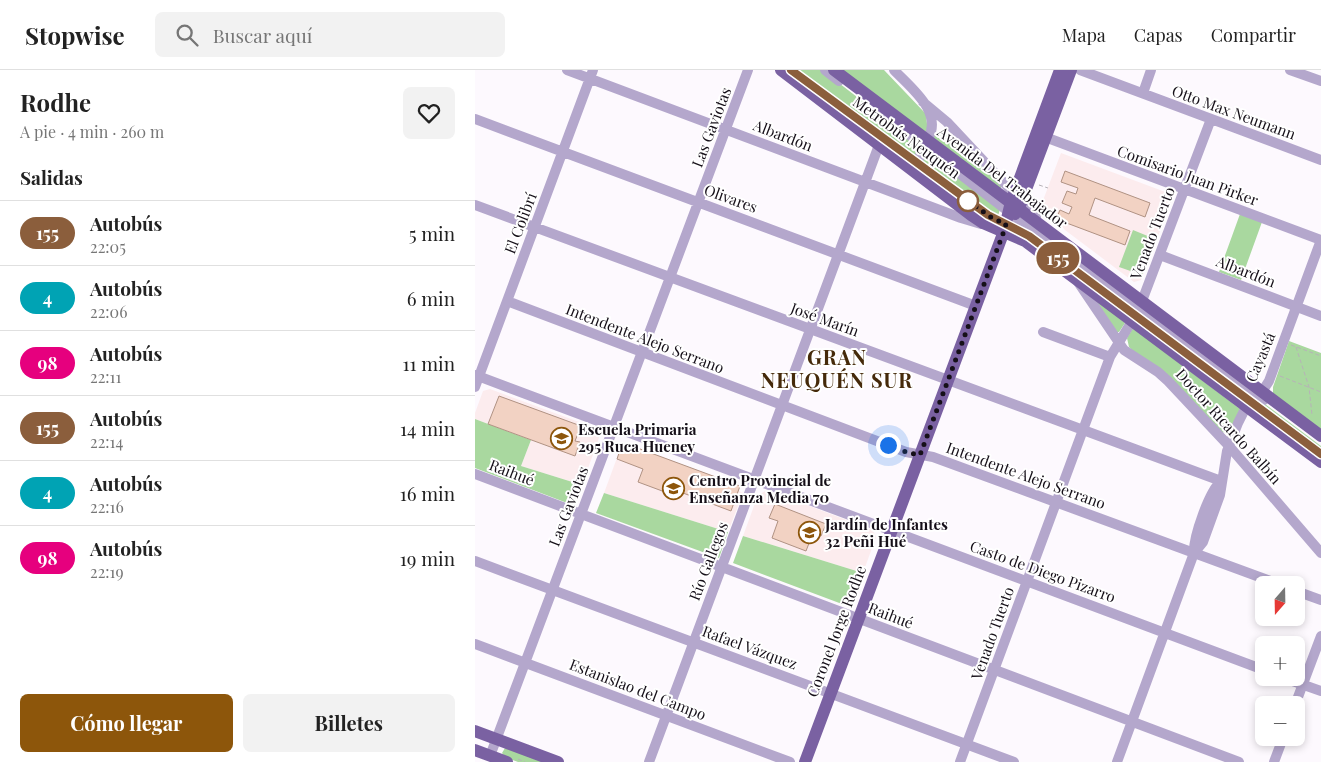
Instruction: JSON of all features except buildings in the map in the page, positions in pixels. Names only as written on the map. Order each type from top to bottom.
[{"type":"main road","name":"Avenida Del Trabajador","points":[[781,70],[971,215],[989,222],[1014,211]]},
{"type":"main road","name":"Avenida Del Trabajador","points":[[834,70],[928,140],[1014,211],[1052,226],[1255,399],[1321,462]]},
{"type":"main road","name":"Coronel Jorge Rodhe","points":[[1014,211],[1061,70]]},
{"type":"main road","name":"Coronel Jorge Rodhe","points":[[805,762],[976,306],[1071,70]]},
{"type":"main road","name":"Avenida Del Trabajador","points":[[1014,211],[1025,241],[1132,321],[1255,399],[1321,436]]},
{"type":"main road","points":[[475,731],[558,762]]},
{"type":"main road","points":[[475,750],[507,762]]},
{"type":"street","name":"Albardón","points":[[567,70],[592,74],[726,129],[961,218],[989,222]]},
{"type":"street","name":"Las Gaviotas","points":[[490,756],[748,70]]},
{"type":"street","name":"Metrobús Neuquén","points":[[791,70],[988,215],[1014,211],[1029,236],[1255,399],[1321,443]]},
{"type":"street","name":"Metrobús Neuquén","points":[[825,70],[928,140]]},
{"type":"street","points":[[894,70],[923,102],[943,118],[963,140],[1014,211]]},
{"type":"street","name":"Otto Max Neumann","points":[[1080,70],[1321,160]]},
{"type":"street","points":[[1143,94],[1151,70]]},
{"type":"street","points":[[1290,70],[1321,82]]},
{"type":"street","name":"El Colibrí","points":[[475,387],[477,376],[592,74]]},
{"type":"street","points":[[923,102],[933,118],[933,124],[918,164],[918,170],[923,178]]},
{"type":"street","name":"Olivares","points":[[475,119],[976,306]]},
{"type":"street","name":"Venado Tuerto","points":[[1142,301],[1211,119]]},
{"type":"street","points":[[928,140],[936,131],[943,129],[952,132],[963,140]]},
{"type":"street","name":"Comisario Juan Pirker","points":[[1045,137],[1321,240]]},
{"type":"street","name":"Río Gallegos","points":[[649,762],[879,145]]},
{"type":"street","points":[[989,222],[930,174],[921,170],[985,220],[988,220],[989,222]]},
{"type":"street","name":"José Marín","points":[[475,205],[1221,482]]},
{"type":"street","points":[[1021,216],[1071,252],[1069,255],[1021,219],[1021,216]]},
{"type":"street","name":"Cayastá","points":[[1117,762],[1194,553],[1194,542],[1213,490],[1221,482],[1229,446],[1238,422],[1269,381],[1321,240]]},
{"type":"street","name":"Albardón","points":[[1160,255],[1321,316]]},
{"type":"street","name":"Doctor Ricardo Balbín","points":[[1075,278],[1118,343],[1130,355],[1164,377],[1229,446],[1321,553]]},
{"type":"street","name":"Intendente Alejo Serrano","points":[[507,301],[906,452],[933,458],[1257,576]]},
{"type":"street","name":"Venado Tuerto","points":[[960,762],[1110,357],[1132,321]]},
{"type":"street","points":[[1043,332],[1110,357]]},
{"type":"street","name":"Casto de Diego Pizarro","points":[[477,376],[1255,667]]},
{"type":"street","name":"Metrobús Neuquén","points":[[1255,399],[1321,454]]},
{"type":"street","name":"Raihué","points":[[475,474],[1239,762]]},
{"type":"street","name":"Rafael Vázquez","points":[[475,561],[1014,762]]},
{"type":"street","points":[[1305,594],[1321,600]]},
{"type":"street","points":[[1305,679],[1321,636]]},
{"type":"street","name":"Estanislao del Campo","points":[[475,644],[790,762]]},
{"type":"street","points":[[1305,685],[1321,691]]},
{"type":"street","points":[[1273,762],[1280,746]]},
{"type":"path","points":[[1035,184],[1048,188]]},
{"type":"path","points":[[1014,211],[1052,226]]},
{"type":"path","points":[[1291,342],[1290,345],[1321,356]]},
{"type":"path","points":[[1296,347],[1309,387],[1312,414]]},
{"type":"path","points":[[1277,382],[1279,375],[1321,392]]},
{"type":"shaded area","points":[[1061,153],[1168,193],[1172,200],[1141,280],[1134,282],[1065,230],[1042,203]]},
{"type":"shaded area","name":"Escuela Primaria 295 Ruca Hueney","points":[[490,389],[598,429],[600,435],[582,485],[521,466],[531,440],[475,419],[475,413],[483,391]]},
{"type":"shaded area","name":"Centro Provincial de Enseñanza Media 70","points":[[632,446],[740,486],[739,491],[743,493],[728,532],[604,493],[621,447],[630,450]]},
{"type":"shaded area","name":"Jardín de Infantes 32 Peñi Hué","points":[[767,490],[873,530],[876,537],[863,573],[743,536],[758,495]]},
{"type":"green space","points":[[795,70],[822,70],[918,144],[916,157]]},
{"type":"green space","points":[[840,70],[884,70],[926,114],[928,134]]},
{"type":"green space","points":[[939,132],[952,136],[1001,184],[1001,188],[999,189],[934,141],[934,136]]},
{"type":"green space","points":[[925,152],[1000,209],[998,216],[921,163]]},
{"type":"green space","points":[[1240,214],[1262,222],[1241,280],[1219,272]]},
{"type":"green space","points":[[1133,230],[1155,239],[1142,275],[1119,267]]},
{"type":"green space","points":[[1092,295],[1125,323],[1119,332],[1117,332]]},
{"type":"green space","points":[[1133,328],[1240,409],[1229,433],[1222,432],[1129,347],[1127,338]]},
{"type":"green space","points":[[1289,341],[1321,353],[1321,431],[1273,394],[1273,387]]},
{"type":"green space","points":[[1265,404],[1321,446],[1321,452],[1263,406]]},
{"type":"green space","points":[[475,419],[531,440],[521,466],[582,485],[575,506],[475,468]]},
{"type":"green space","points":[[604,493],[728,532],[719,558],[596,513]]},
{"type":"green space","points":[[743,536],[863,573],[850,607],[733,563]]},
{"type":"green space","points":[[505,748],[548,762],[518,762],[505,757],[502,753]]},
{"type":"bus line","name":"155","points":[[791,70],[992,218],[1029,236],[1321,454]]},
{"type":"place","name":"Escuela Primaria 295 Ruca Hueney","points":[[562,438]]},
{"type":"place","name":"Centro Provincial de Enseñanza Media 70","points":[[673,489]]},
{"type":"place","name":"Jardín de Infantes 32 Peñi Hué","points":[[809,533]]},
{"type":"district","name":"GRAN NEUQUÉN SUR","points":[[837,368]]},
{"type":"route","points":[[888,445],[920,455],[1004,231],[1006,224],[992,218],[968,201]]}]
